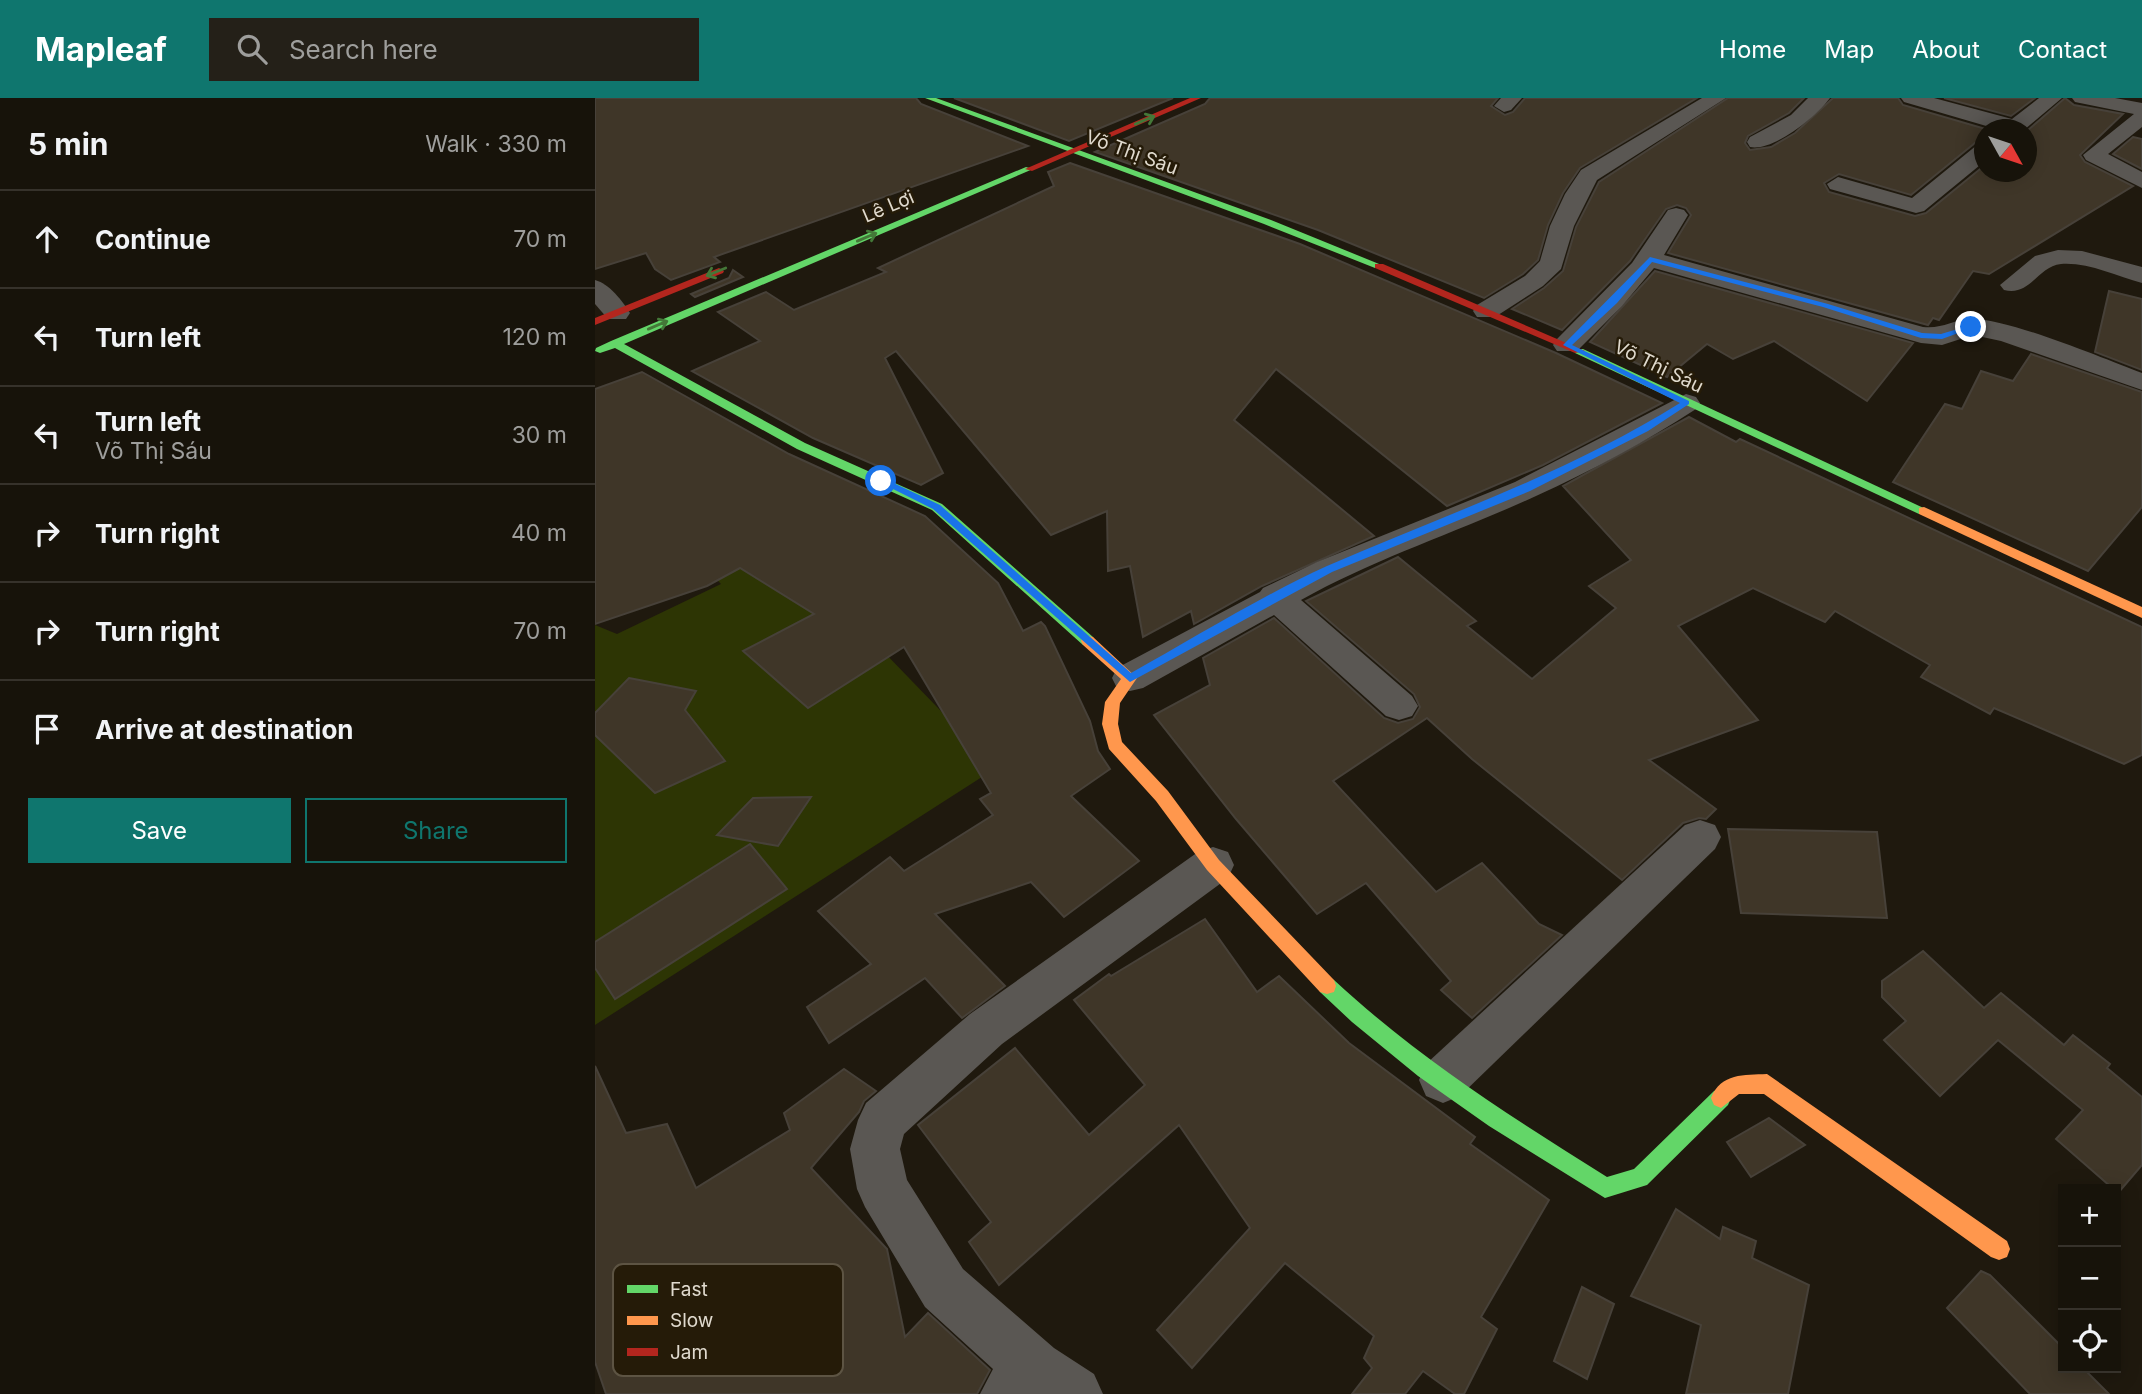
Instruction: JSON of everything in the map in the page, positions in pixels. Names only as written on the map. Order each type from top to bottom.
[{"type":"street","points":[[929,98],[1038,140]]},
{"type":"street","name":"Lê Lợi","points":[[595,352],[1197,98]]},
{"type":"street","points":[[1758,142],[1798,119],[1819,98]]},
{"type":"street","points":[[1911,98],[1982,119]]},
{"type":"street","points":[[2025,119],[2052,98]]},
{"type":"street","points":[[2082,98],[2142,109]]},
{"type":"street","points":[[1486,311],[1534,281],[1552,264],[1562,226],[1576,194],[1589,175],[1708,99]]},
{"type":"street","points":[[2142,117],[2094,155],[2142,181]]},
{"type":"street","points":[[1013,150],[1062,130]]},
{"type":"street","name":"Võ Thị Sáu","points":[[1038,140],[1309,237],[1567,345],[1686,403],[2140,608]]},
{"type":"street","points":[[1838,184],[1916,206],[1974,158]]},
{"type":"street","points":[[1567,345],[1614,301],[1650,259],[1676,215]]},
{"type":"street","points":[[2013,285],[2049,259],[2059,257],[2073,257],[2142,275]]},
{"type":"street","points":[[1650,259],[1921,335],[1942,337],[1971,327],[2008,335],[2142,382]]},
{"type":"street","points":[[595,288],[606,317],[732,265]]},
{"type":"street","points":[[615,343],[801,446],[937,507],[1130,678]]},
{"type":"street","points":[[1686,403],[1644,429],[1526,489],[1329,569],[1275,596],[1130,678],[1113,702],[1110,723],[1115,745],[1162,796],[1213,865],[1283,943],[1360,1019],[1505,1126],[1605,1188],[1640,1178],[1735,1084],[1767,1084],[1999,1249]]},
{"type":"street","points":[[1275,596],[1399,706]]},
{"type":"street","points":[[1443,1080],[1700,837]]},
{"type":"street","points":[[1039,1385],[944,1287],[883,1189],[875,1149],[883,1120],[986,1029],[1213,865]]},
{"type":"green space","points":[[674,534],[793,558],[996,768],[595,1025],[595,625],[617,634],[721,584]]},
{"type":"building","points":[[595,98],[916,98],[921,104],[1028,146],[714,257],[720,262],[671,280],[655,269],[646,253],[595,269]]},
{"type":"building","points":[[954,98],[1173,98],[1069,141]]},
{"type":"building","points":[[1210,98],[1498,98],[1491,106],[1505,115],[1513,112],[1525,98],[1697,98],[1580,168],[1563,193],[1548,225],[1538,260],[1523,274],[1484,298],[1318,230],[1095,152],[1205,104]]},
{"type":"building","points":[[1728,98],[1804,98],[1789,113],[1748,136],[1745,143],[1750,150],[1771,147],[1795,133],[1833,98],[1898,98],[1903,105],[1974,126],[1974,144],[1911,195],[1839,174],[1824,183],[1829,192],[1915,216],[1926,213],[1974,174],[1974,182],[2037,182],[2037,122],[2065,98],[2074,105],[2123,114],[2080,155],[2085,162],[2133,186],[1989,274],[1973,271],[1939,320],[1933,318],[1928,325],[1668,253],[1691,215],[1686,208],[1677,205],[1666,209],[1630,261],[1562,330],[1512,309],[1544,288],[1563,271],[1576,227],[1599,182]]},
{"type":"building","points":[[1944,98],[2035,98],[2011,116]]},
{"type":"building","points":[[2133,137],[2142,139],[2142,169],[2113,154]]},
{"type":"building","points":[[1070,163],[1300,244],[1556,353],[1662,403],[1543,465],[1447,506],[1276,369],[1234,420],[1374,536],[1262,586],[1194,624],[1191,611],[1143,637],[1130,566],[1108,571],[1107,511],[1051,535],[896,351],[885,358],[943,473],[921,485],[813,438],[692,371],[760,341],[718,312],[766,292],[794,310],[886,272],[878,268],[1054,186],[1048,172]]},
{"type":"building","points":[[733,270],[743,277],[695,297],[691,294],[729,278]]},
{"type":"building","points":[[1655,271],[1913,343],[1867,401],[1774,341],[1733,359],[1707,344],[1667,377],[1590,342]]},
{"type":"building","points":[[2109,291],[2142,299],[2142,370],[2095,352]]},
{"type":"building","points":[[2031,354],[2142,392],[2142,507],[2088,571],[1893,482],[1945,404],[1962,409],[1981,371],[2013,381]]},
{"type":"building","points":[[642,372],[789,454],[925,516],[998,583],[1023,631],[1041,622],[1045,626],[1090,721],[1098,751],[1110,769],[1071,796],[1139,861],[1064,917],[1031,882],[935,914],[1005,986],[962,1018],[925,978],[829,1043],[807,1007],[871,964],[818,911],[890,857],[904,871],[993,815],[980,799],[991,793],[904,647],[808,708],[743,651],[814,614],[740,568],[707,586],[595,624],[595,389]]},
{"type":"building","points":[[1689,417],[1736,442],[1740,439],[2142,627],[2142,755],[2124,764],[1994,708],[1990,714],[1921,677],[1930,665],[1835,611],[1825,622],[1753,588],[1678,626],[1758,720],[1649,760],[1716,809],[1706,819],[1699,818],[1683,823],[1622,880],[1472,759],[1427,718],[1333,781],[1436,892],[1482,863],[1539,924],[1562,935],[1472,1018],[1441,990],[1451,981],[1366,883],[1317,914],[1236,819],[1154,715],[1210,685],[1203,658],[1274,618],[1384,718],[1398,723],[1413,719],[1420,707],[1414,694],[1306,601],[1398,557],[1476,621],[1467,626],[1532,679],[1616,608],[1589,586],[1631,560],[1563,486]]},
{"type":"building","points":[[629,678],[696,691],[685,710],[725,761],[655,793],[595,735],[595,713]]},
{"type":"building","points":[[811,797],[778,846],[717,835],[753,798]]},
{"type":"building","points":[[1728,829],[1877,832],[1887,918],[1741,913]]},
{"type":"building","points":[[750,844],[787,889],[615,999],[595,968],[595,942]]},
{"type":"building","points":[[1205,919],[1257,992],[1279,976],[1349,1043],[1475,1137],[1470,1144],[1549,1200],[1481,1317],[1497,1329],[1464,1394],[1455,1394],[1423,1371],[1405,1394],[1352,1394],[1372,1368],[1364,1358],[1374,1336],[1285,1263],[1192,1368],[1157,1330],[1250,1228],[1179,1125],[999,1285],[969,1242],[991,1222],[918,1125],[1015,1048],[1089,1135],[1145,1085],[1074,1000],[1109,974],[1111,976]]},
{"type":"building","points":[[1923,951],[1984,1008],[2001,993],[2064,1045],[2073,1035],[2110,1064],[2107,1068],[2142,1097],[2142,1165],[2121,1190],[2121,1184],[2108,1184],[2056,1139],[2083,1110],[1998,1040],[1940,1096],[1884,1040],[1906,1021],[1882,997],[1882,981]]},
{"type":"building","points":[[595,1066],[626,1133],[667,1124],[696,1188],[790,1130],[784,1113],[844,1069],[876,1091],[864,1101],[859,1112],[811,1168],[887,1249],[905,1337],[928,1313],[990,1370],[977,1394],[606,1394],[595,1362]]},
{"type":"building","points":[[1769,1118],[1805,1145],[1751,1177],[1727,1142]]},
{"type":"building","points":[[1676,1209],[1720,1239],[1723,1227],[1756,1241],[1752,1258],[1809,1285],[1788,1394],[1686,1394],[1701,1325],[1631,1296]]},
{"type":"building","points":[[1981,1271],[1990,1275],[2058,1343],[2058,1373],[2088,1373],[2109,1394],[2030,1394],[1947,1308]]},
{"type":"building","points":[[1582,1287],[1614,1304],[1587,1379],[1554,1361]]},
{"type":"traffic: fast","points":[[929,98],[1379,266]]},
{"type":"traffic: fast","points":[[600,350],[1029,169]]},
{"type":"traffic: fast","points":[[615,343],[801,446],[937,507],[1088,641]]},
{"type":"traffic: fast","points":[[1579,351],[1924,511]]},
{"type":"traffic: fast","points":[[1327,986],[1425,1070],[1605,1188],[1640,1178],[1721,1098]]},
{"type":"traffic: slow","points":[[1924,511],[2142,613]]},
{"type":"traffic: slow","points":[[1088,641],[1130,678],[1113,702],[1110,724],[1115,745],[1162,796],[1213,865],[1327,986]]},
{"type":"traffic: slow","points":[[1721,1098],[1735,1085],[1767,1084],[1999,1249]]},
{"type":"traffic: jam","points":[[1029,169],[1197,98]]},
{"type":"traffic: jam","points":[[1379,266],[1579,351]]},
{"type":"traffic: jam","points":[[595,322],[719,271]]},
{"type":"route","points":[[881,481],[937,507],[1130,678],[1275,596],[1329,569],[1526,489],[1586,456],[1644,429],[1686,403],[1567,345],[1614,301],[1650,259],[1921,335],[1942,337],[1971,327]]}]
